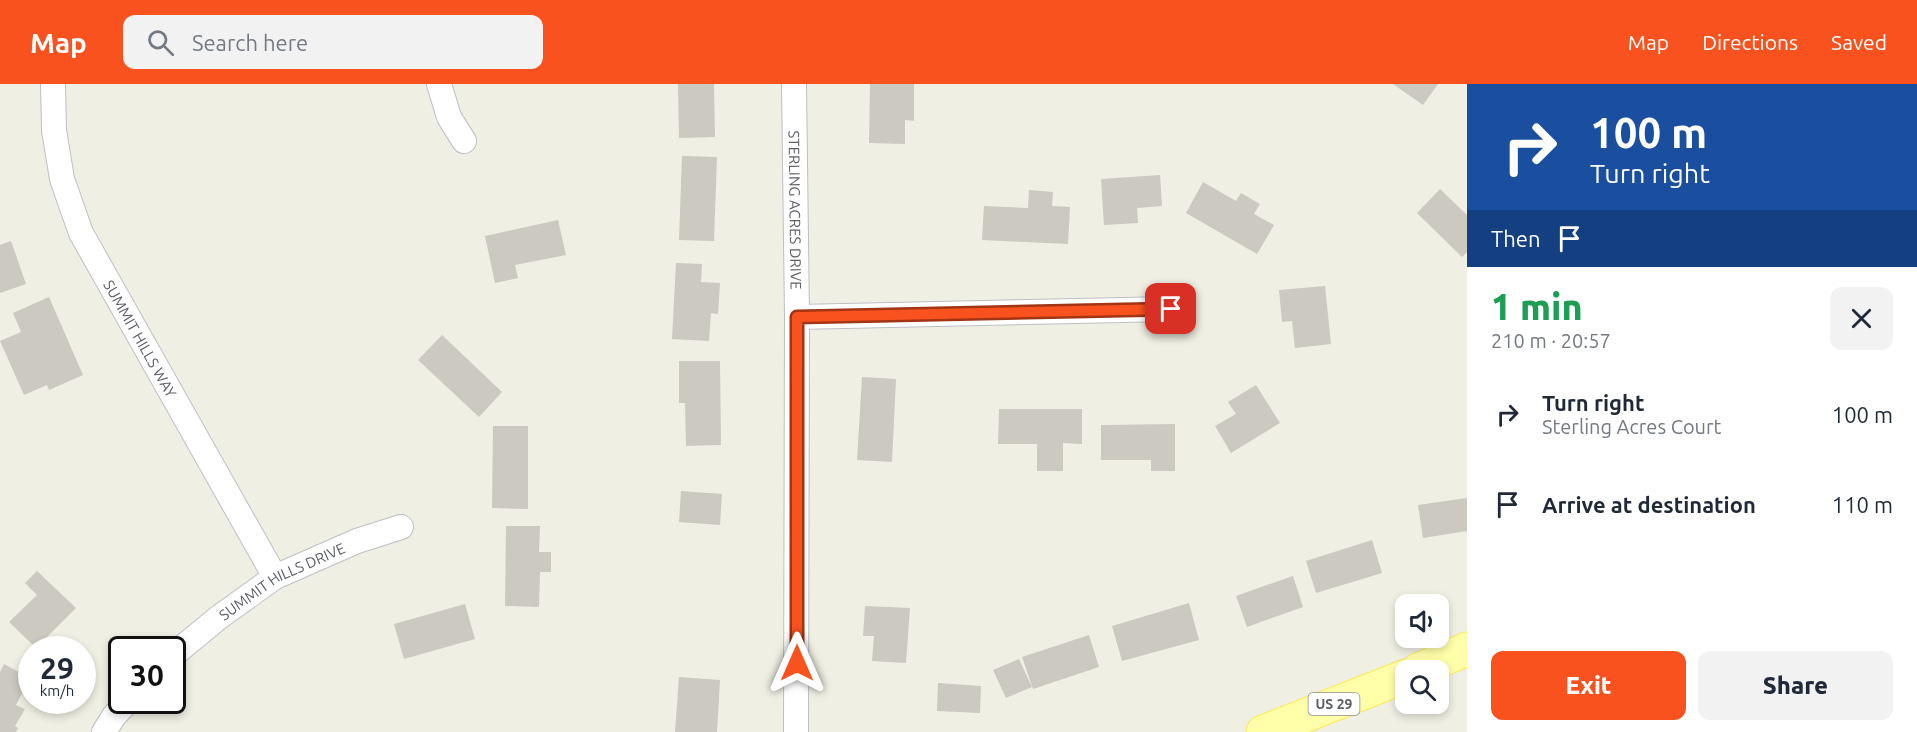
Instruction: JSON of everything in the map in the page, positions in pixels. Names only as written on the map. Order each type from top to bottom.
[{"type":"main road","points":[[1441,660],[1467,649]]},
{"type":"main road","name":"US 29","points":[[1263,732],[1395,680]]},
{"type":"street","name":"SUMMIT HILLS WAY","points":[[53,84],[54,130],[62,179],[81,233],[275,577]]},
{"type":"street","points":[[439,84],[448,117],[464,141]]},
{"type":"street","name":"STERLING ACRES DRIVE","points":[[794,84],[797,317],[796,732]]},
{"type":"street","points":[[797,317],[1171,309]]},
{"type":"street","name":"SUMMIT HILLS DRIVE","points":[[186,645],[218,618],[275,577],[357,541],[401,527]]},
{"type":"street","points":[[104,732],[116,714]]},
{"type":"building","points":[[678,84],[714,84],[715,137],[679,138]]},
{"type":"building","points":[[870,84],[914,84],[914,121],[905,120],[905,144],[869,143]]},
{"type":"building","points":[[1393,84],[1438,84],[1423,105]]},
{"type":"building","points":[[682,156],[717,157],[714,241],[679,240]]},
{"type":"building","points":[[1160,175],[1162,206],[1137,208],[1138,223],[1104,225],[1101,179]]},
{"type":"building","points":[[1203,182],[1236,201],[1241,193],[1260,204],[1254,214],[1274,225],[1257,254],[1186,213]]},
{"type":"building","points":[[1440,189],[1467,215],[1467,252],[1462,257],[1417,213]]},
{"type":"building","points":[[1029,190],[1053,192],[1052,206],[1070,207],[1068,244],[982,240],[984,206],[1028,208]]},
{"type":"building","points":[[558,220],[566,255],[515,265],[518,278],[495,283],[485,236]]},
{"type":"building","points":[[11,241],[26,284],[0,293],[0,245]]},
{"type":"building","points":[[676,263],[702,264],[701,282],[720,283],[718,314],[711,313],[709,341],[672,339]]},
{"type":"building","points":[[1325,286],[1331,344],[1295,348],[1292,321],[1282,322],[1279,290]]},
{"type":"building","points":[[49,297],[83,375],[49,390],[47,385],[24,395],[0,341],[21,332],[13,313]]},
{"type":"building","points":[[442,335],[502,392],[479,417],[418,360]]},
{"type":"building","points":[[679,361],[720,361],[721,445],[686,446],[685,403],[679,403]]},
{"type":"building","points":[[862,377],[896,379],[892,462],[857,460]]},
{"type":"building","points":[[1256,385],[1280,423],[1231,453],[1215,426],[1236,414],[1228,402]]},
{"type":"building","points":[[999,409],[1082,409],[1082,444],[1063,443],[1063,471],[1037,471],[1037,444],[998,444]]},
{"type":"building","points":[[1175,424],[1175,471],[1151,471],[1151,460],[1101,460],[1101,425]]},
{"type":"building","points":[[493,426],[528,426],[528,509],[492,508]]},
{"type":"building","points":[[681,491],[722,494],[720,525],[679,522]]},
{"type":"building","points":[[1467,498],[1467,531],[1423,538],[1418,505]]},
{"type":"building","points":[[506,526],[540,526],[539,552],[551,552],[551,572],[540,572],[539,607],[505,606]]},
{"type":"building","points":[[1372,540],[1382,573],[1316,593],[1306,561]]},
{"type":"building","points":[[37,571],[76,608],[48,636],[24,636],[9,622],[37,595],[25,583]]},
{"type":"building","points":[[1293,576],[1303,607],[1247,627],[1236,596]]},
{"type":"building","points":[[1189,603],[1199,640],[1122,661],[1112,626]]},
{"type":"building","points":[[465,604],[475,639],[404,659],[394,624]]},
{"type":"building","points":[[865,606],[910,608],[906,663],[872,661],[874,636],[863,636]]},
{"type":"building","points":[[1089,635],[1099,667],[1033,689],[1022,657]]},
{"type":"building","points":[[1019,659],[1032,687],[1006,698],[993,670]]},
{"type":"building","points":[[4,664],[18,672],[16,705],[18,714],[22,714],[15,726],[18,728],[16,732],[0,732],[0,672]]},
{"type":"building","points":[[679,677],[720,680],[717,732],[675,732]]},
{"type":"building","points":[[938,683],[981,686],[980,713],[937,711]]},
{"type":"route","points":[[797,663],[797,317],[1171,309]]}]
